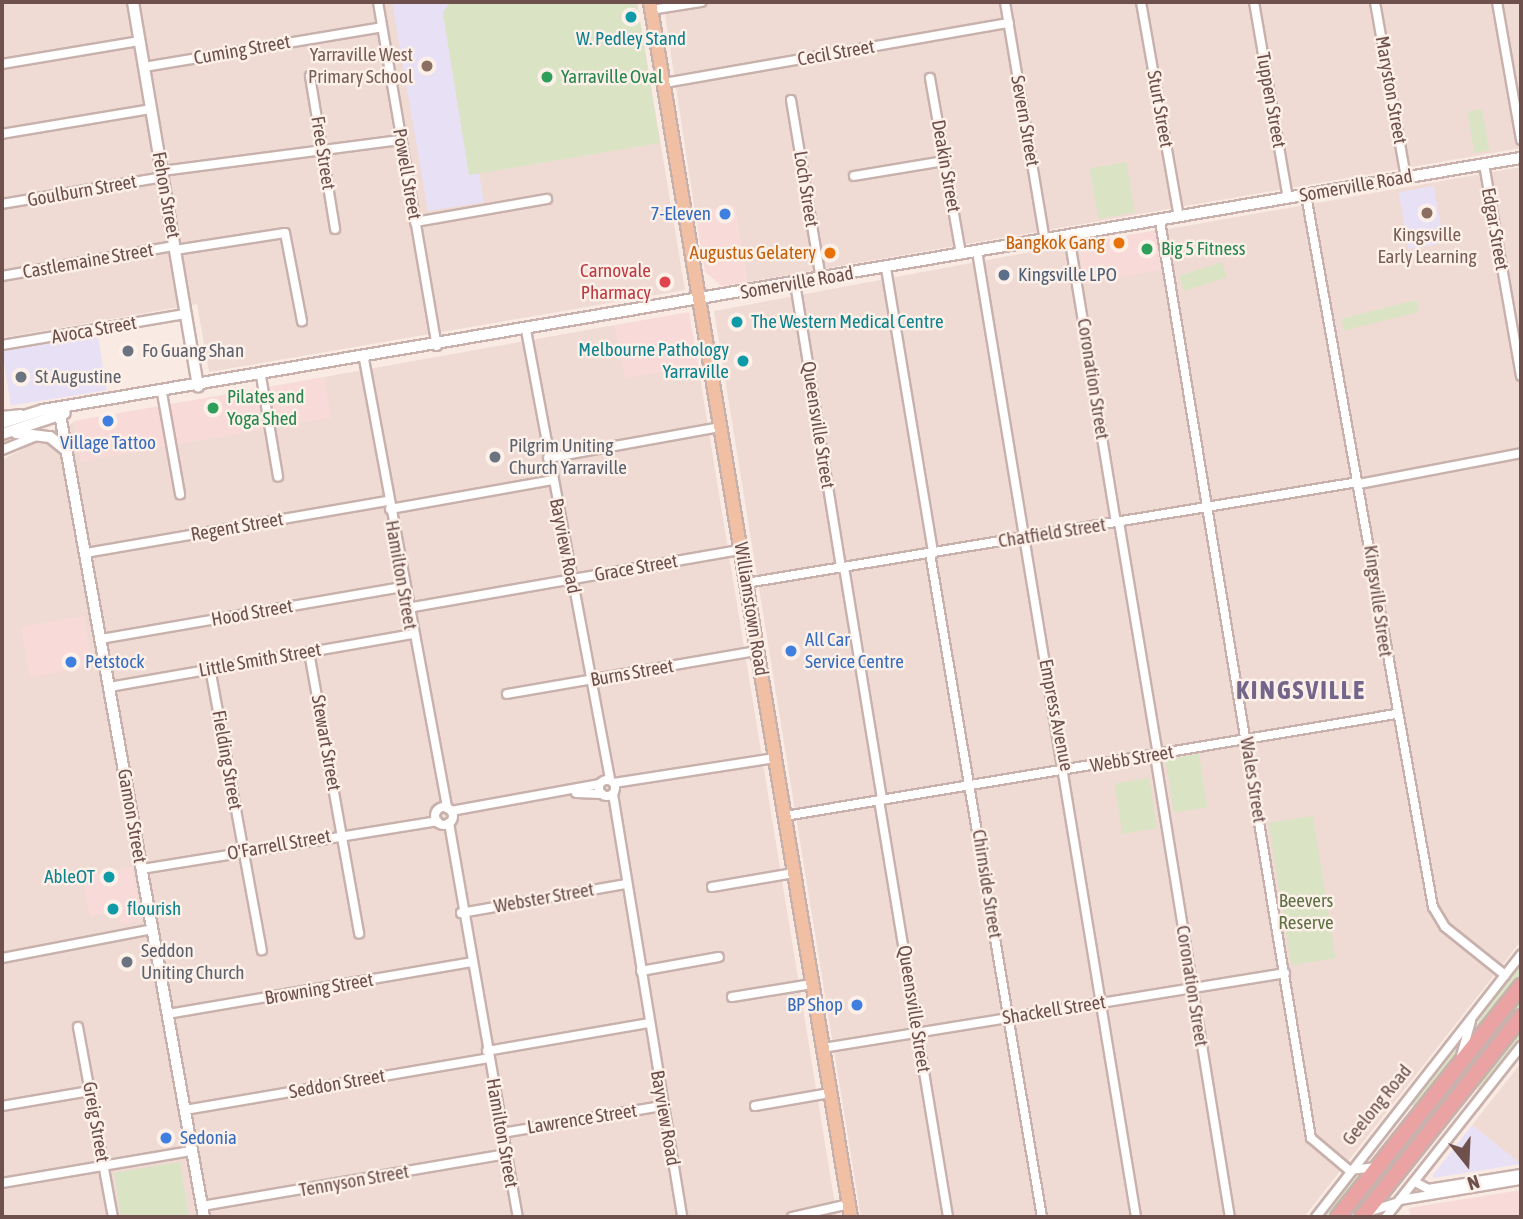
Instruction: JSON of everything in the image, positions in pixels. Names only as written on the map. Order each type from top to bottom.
[{"type":"highway","name":"Geelong Road","points":[[1338,1217],[1521,986]]},
{"type":"highway","points":[[1364,1215],[1521,1017]]},
{"type":"highway","points":[[1441,1087],[1468,1085]]},
{"type":"main road","name":"Fehon Street","points":[[133,2],[198,387]]},
{"type":"main road","name":"Williamstown Road","points":[[650,6],[850,1211]]},
{"type":"main road","name":"Somerville Road","points":[[3,430],[60,412],[163,393],[1521,158]]},
{"type":"main road","name":"Somerville Road","points":[[3,430],[38,411],[60,412]]},
{"type":"main road","name":"Gamon Street","points":[[60,412],[203,1212]]},
{"type":"main road","points":[[3,430],[37,436],[67,451]]},
{"type":"street","name":"Powell Street","points":[[378,2],[437,346]]},
{"type":"street","points":[[650,6],[701,2]]},
{"type":"street","name":"Severn Street","points":[[1005,2],[1045,240]]},
{"type":"street","name":"Sturt Street","points":[[1141,2],[1179,217]]},
{"type":"street","name":"Tuppen Street","points":[[1254,2],[1288,198]]},
{"type":"street","name":"Maryston Street","points":[[1375,2],[1406,178]]},
{"type":"street","points":[[1497,2],[1521,140]]},
{"type":"street","name":"Cecil Street","points":[[664,83],[1009,23]]},
{"type":"street","name":"Cuming Street","points":[[144,67],[382,27]]},
{"type":"street","points":[[2,64],[140,41]]},
{"type":"street","name":"Free Street","points":[[310,76],[335,229]]},
{"type":"street","name":"Deakin Street","points":[[930,78],[961,254]]},
{"type":"street","name":"Loch Street","points":[[792,100],[821,279]]},
{"type":"street","points":[[2,134],[151,109]]},
{"type":"street","name":"Goulburn Street","points":[[2,204],[273,152],[291,158],[400,140]]},
{"type":"street","points":[[854,176],[946,160]]},
{"type":"street","name":"Edgar Street","points":[[1484,164],[1521,376]]},
{"type":"street","name":"Kingsville Street","points":[[1306,195],[1359,483],[1396,714],[1434,912],[1505,975]]},
{"type":"street","points":[[415,222],[547,199]]},
{"type":"street","name":"Wales Street","points":[[1160,220],[1312,1139],[1349,1170]]},
{"type":"street","name":"Castlemaine Street","points":[[2,275],[285,233],[302,321]]},
{"type":"street","name":"Coronation Street","points":[[1069,236],[1230,1217]]},
{"type":"street","name":"Empress Avenue","points":[[978,251],[1136,1217]]},
{"type":"street","name":"Chirnside Street","points":[[886,268],[1042,1217]]},
{"type":"street","name":"Queensville Street","points":[[795,283],[948,1217]]},
{"type":"street","name":"Avoca Street","points":[[2,345],[186,314]]},
{"type":"street","name":"Bayview Road","points":[[526,330],[602,762],[642,971],[682,1216]]},
{"type":"street","name":"Hamilton Street","points":[[364,359],[461,913],[518,1217]]},
{"type":"street","points":[[261,376],[278,477]]},
{"type":"street","points":[[163,393],[180,494]]},
{"type":"street","name":"Somerville Road","points":[[2,416],[38,411]]},
{"type":"street","points":[[548,458],[721,427]]},
{"type":"street","points":[[2,450],[37,436]]},
{"type":"street","name":"Chatfield Street","points":[[746,583],[1521,456]]},
{"type":"street","name":"Regent Street","points":[[86,553],[552,480]]},
{"type":"street","name":"Grace Street","points":[[407,608],[741,551]]},
{"type":"street","name":"Hood Street","points":[[101,639],[403,587]]},
{"type":"street","name":"Little Smith Street","points":[[109,687],[412,634]]},
{"type":"street","name":"Burns Street","points":[[507,694],[757,651]]},
{"type":"street","name":"Stewart Street","points":[[309,652],[359,934]]},
{"type":"street","name":"Fielding Street","points":[[210,668],[262,950]]},
{"type":"street","name":"Webb Street","points":[[785,816],[1396,714]]},
{"type":"street","name":"O'Farrell Street","points":[[142,869],[775,758]]},
{"type":"street","points":[[712,887],[794,873]]},
{"type":"street","name":"Webster Street","points":[[461,913],[626,884]]},
{"type":"street","points":[[2,958],[152,929]]},
{"type":"street","name":"Geelong Road","points":[[1316,1217],[1349,1170],[1521,955]]},
{"type":"street","points":[[642,971],[719,957]]},
{"type":"street","name":"Browning Street","points":[[168,1014],[471,962]]},
{"type":"street","name":"Shackell Street","points":[[822,1048],[1285,973]]},
{"type":"street","points":[[732,998],[812,984]]},
{"type":"street","name":"Geelong Road","points":[[1458,1065],[1471,1019]]},
{"type":"street","name":"Seddon Street","points":[[185,1110],[649,1023]]},
{"type":"street","name":"Greig Street","points":[[78,1027],[113,1217]]},
{"type":"street","points":[[1386,1217],[1521,1046]]},
{"type":"street","points":[[1468,1085],[1471,1108]]},
{"type":"street","points":[[2,1106],[90,1091]]},
{"type":"street","points":[[755,1106],[830,1093]]},
{"type":"street","name":"Lawrence Street","points":[[502,1133],[662,1106]]},
{"type":"street","points":[[2,1183],[192,1151]]},
{"type":"street","name":"Tennyson Street","points":[[203,1212],[507,1154]]},
{"type":"street","points":[[1349,1170],[1378,1167]]},
{"type":"street","points":[[1415,1182],[1428,1189],[1521,1174]]},
{"type":"street","points":[[1364,1215],[1398,1203],[1521,1180]]},
{"type":"street","points":[[1397,1217],[1398,1203]]},
{"type":"street","points":[[792,1217],[850,1211]]},
{"type":"shaded area","points":[[2,2],[637,2],[685,290],[209,372],[197,304],[2,338]]},
{"type":"shaded area","name":"Yarraville West Primary School","points":[[392,2],[450,2],[443,13],[469,174],[479,173],[484,202],[428,211]]},
{"type":"shaded area","points":[[663,2],[1521,2],[1521,148],[747,282],[735,206],[695,212]]},
{"type":"shaded area","points":[[1521,167],[1521,941],[1304,1217],[861,1217],[714,311],[1079,243],[1085,282],[1163,269],[1157,231]]},
{"type":"shaded area","points":[[1434,186],[1444,243],[1409,249],[1399,192]]},
{"type":"shaded area","name":"7-Eleven","points":[[735,206],[747,282],[722,286],[705,272],[695,212]]},
{"type":"shaded area","points":[[1157,230],[1164,269],[1086,283],[1079,244]]},
{"type":"shaded area","points":[[689,312],[698,365],[625,378],[615,325]]},
{"type":"shaded area","points":[[615,325],[625,378],[698,365],[837,1217],[2,1217],[2,460],[74,422],[81,461],[330,417],[324,377]]},
{"type":"shaded area","points":[[98,336],[107,390],[11,405],[2,351]]},
{"type":"shaded area","points":[[324,377],[331,417],[81,461],[74,421]]},
{"type":"shaded area","points":[[84,616],[93,666],[30,677],[21,627]]},
{"type":"shaded area","points":[[132,867],[142,921],[120,924],[117,911],[90,916],[82,877]]},
{"type":"shaded area","points":[[1521,1063],[1521,1164],[1472,1125]]},
{"type":"shaded area","points":[[1472,1125],[1521,1164],[1433,1178],[1433,1175]]},
{"type":"shaded area","points":[[1521,1190],[1521,1217],[1411,1217],[1409,1208]]},
{"type":"green space","name":"Yarraville Oval","points":[[450,2],[637,2],[660,143],[469,175],[443,13]]},
{"type":"green space","points":[[1482,109],[1489,150],[1475,153],[1467,112]]},
{"type":"green space","points":[[1126,162],[1135,212],[1098,219],[1090,168]]},
{"type":"green space","points":[[1222,262],[1227,277],[1184,291],[1179,276]]},
{"type":"green space","points":[[1416,300],[1419,312],[1344,330],[1341,319]]},
{"type":"green space","points":[[1199,754],[1207,807],[1174,813],[1165,759]]},
{"type":"green space","points":[[1149,778],[1157,828],[1122,834],[1114,783]]},
{"type":"green space","name":"Beevers Reserve","points":[[1313,816],[1336,958],[1291,965],[1269,823]]},
{"type":"green space","points":[[1521,965],[1521,974],[1472,1035],[1480,1017]]},
{"type":"green space","points":[[1521,997],[1521,1006],[1458,1080],[1458,1077]]},
{"type":"green space","points":[[1521,1028],[1521,1038],[1477,1091],[1481,1080]]},
{"type":"green space","points":[[1462,1042],[1454,1060],[1415,1107],[1411,1104]]},
{"type":"green space","points":[[180,1162],[189,1217],[121,1217],[114,1173]]},
{"type":"green space","points":[[1362,1173],[1332,1213],[1321,1217],[1353,1178]]},
{"type":"place","name":"W. Pedley Stand","points":[[631,17]]},
{"type":"place","name":"Yarraville West Primary School","points":[[427,66]]},
{"type":"place","name":"Yarraville Oval","points":[[547,77]]},
{"type":"place","name":"Kingsville Early Learning","points":[[1427,213]]},
{"type":"place","name":"7-Eleven","points":[[725,214]]},
{"type":"place","name":"Bangkok Gang","points":[[1119,243]]},
{"type":"place","name":"Big 5 Fitness","points":[[1147,249]]},
{"type":"place","name":"Augustus Gelatery","points":[[830,253]]},
{"type":"place","name":"Kingsville LPO","points":[[1004,275]]},
{"type":"place","name":"Carnovale Pharmacy","points":[[665,282]]},
{"type":"place","name":"The Western Medical Centre","points":[[737,322]]},
{"type":"place","name":"Fo Guang Shan","points":[[128,351]]},
{"type":"place","name":"Melbourne Pathology Yarraville","points":[[743,361]]},
{"type":"place","name":"St Augustine","points":[[21,377]]},
{"type":"place","name":"Pilates and Yoga Shed","points":[[213,408]]},
{"type":"place","name":"Village Tattoo","points":[[108,421]]},
{"type":"place","name":"Pilgrim Uniting Church Yarraville","points":[[495,457]]},
{"type":"place","name":"All Car Service Centre","points":[[791,651]]},
{"type":"place","name":"Petstock","points":[[71,662]]},
{"type":"place","name":"AbleOT","points":[[109,877]]},
{"type":"place","name":"flourish","points":[[113,909]]},
{"type":"place","name":"Seddon Uniting Church","points":[[127,962]]},
{"type":"place","name":"BP Shop","points":[[857,1005]]},
{"type":"place","name":"Sedonia","points":[[166,1138]]},
{"type":"district","name":"KINGSVILLE","points":[[1301,691]]}]
